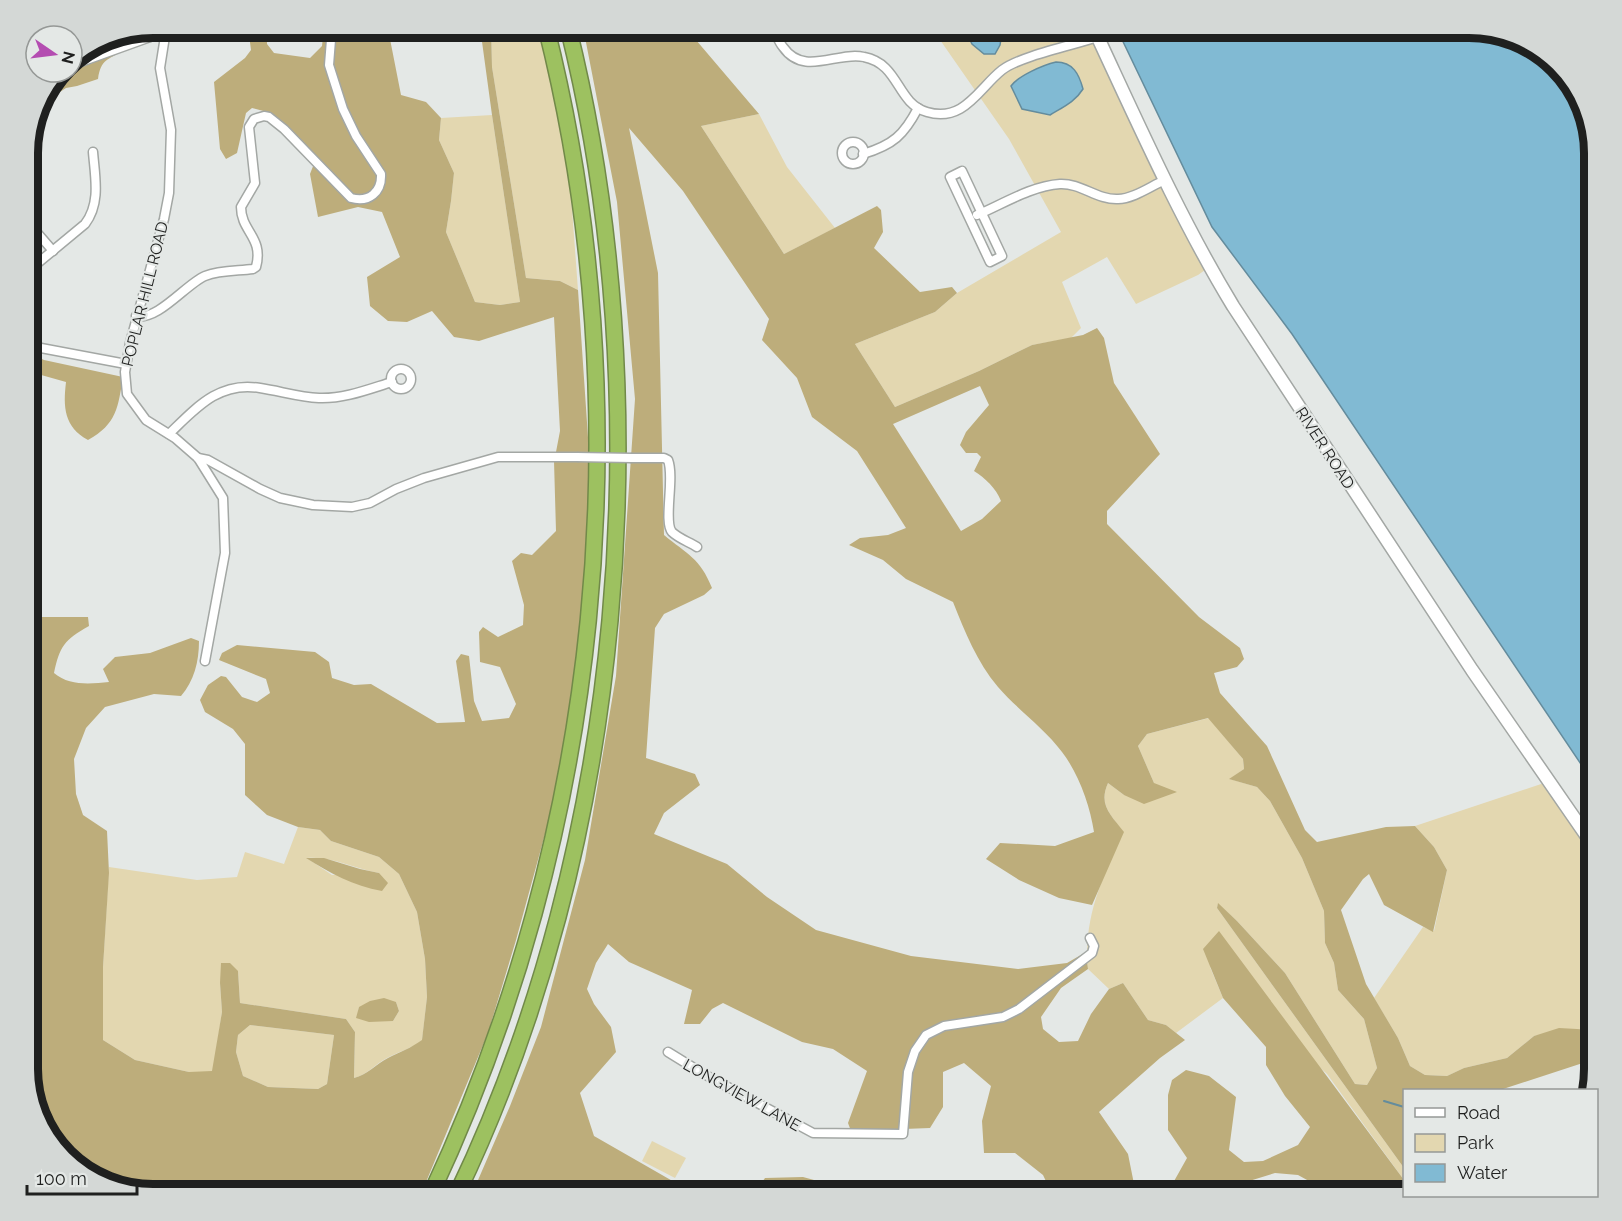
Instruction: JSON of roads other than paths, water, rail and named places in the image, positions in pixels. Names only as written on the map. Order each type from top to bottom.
[{"type":"highway","points":[[436,1184],[463,1123],[491,1051],[527,941],[559,810],[585,653],[596,503],[596,422],[591,313],[570,140],[548,38]]},
{"type":"highway","points":[[461,1184],[513,1058],[548,950],[563,894],[583,805],[609,621],[616,537],[615,343],[600,197],[589,128],[570,38]]},
{"type":"street","points":[[88,57],[141,38]]},
{"type":"street","name":"POPLAR HILL ROAD","points":[[167,38],[160,68],[171,130],[169,193],[164,219],[136,316],[126,364],[127,394],[148,422],[169,434],[198,458],[223,498],[225,553],[205,662]]},
{"type":"street","points":[[136,316],[143,317],[151,314],[203,277],[255,267],[258,248],[244,222],[241,207],[255,183],[249,127],[258,116],[269,117],[284,129],[351,198],[368,198],[377,191],[381,174],[356,136],[343,109],[329,65],[331,38]]},
{"type":"street","points":[[778,38],[783,47],[802,61],[819,62],[858,56],[877,61],[891,72],[907,100],[926,112],[942,114],[961,109],[969,104],[1010,65],[1080,38]]},
{"type":"street","name":"RIVER ROAD","points":[[1098,38],[1207,263],[1275,372],[1472,670],[1584,832]]},
{"type":"street","points":[[863,154],[895,141],[910,125],[918,108]]},
{"type":"street","points":[[38,263],[91,217],[96,198],[93,152]]},
{"type":"street","points":[[962,171],[1002,256],[990,262],[970,219],[950,177],[962,171]]},
{"type":"street","points":[[970,219],[1050,185],[1074,185],[1096,194],[1119,199],[1165,180]]},
{"type":"street","points":[[38,234],[52,251]]},
{"type":"street","points":[[38,347],[126,364]]},
{"type":"street","points":[[169,434],[212,397],[226,389],[248,386],[319,398],[343,396],[392,382]]},
{"type":"street","points":[[198,458],[208,460],[280,498],[313,505],[352,507],[370,503],[424,478],[498,457],[664,458],[668,460],[671,475],[669,525],[674,534],[697,547]]},
{"type":"street","name":"LONGVIEW LANE","points":[[668,1052],[813,1133],[903,1134],[908,1072],[915,1051],[926,1035],[944,1026],[1003,1017],[1020,1009],[1092,953],[1094,946],[1090,938]]},
{"type":"water","points":[[969,38],[1001,38],[995,54],[984,54],[972,44]]},
{"type":"water","points":[[1121,38],[1485,38],[1514,46],[1540,61],[1565,88],[1578,115],[1584,145],[1584,769],[1292,334],[1212,227]]},
{"type":"water","points":[[1056,62],[1067,64],[1074,70],[1083,89],[1080,94],[1050,115],[1022,109],[1011,86],[1031,71]]},
{"type":"waterway","points":[[1384,1101],[1403,1107]]}]
